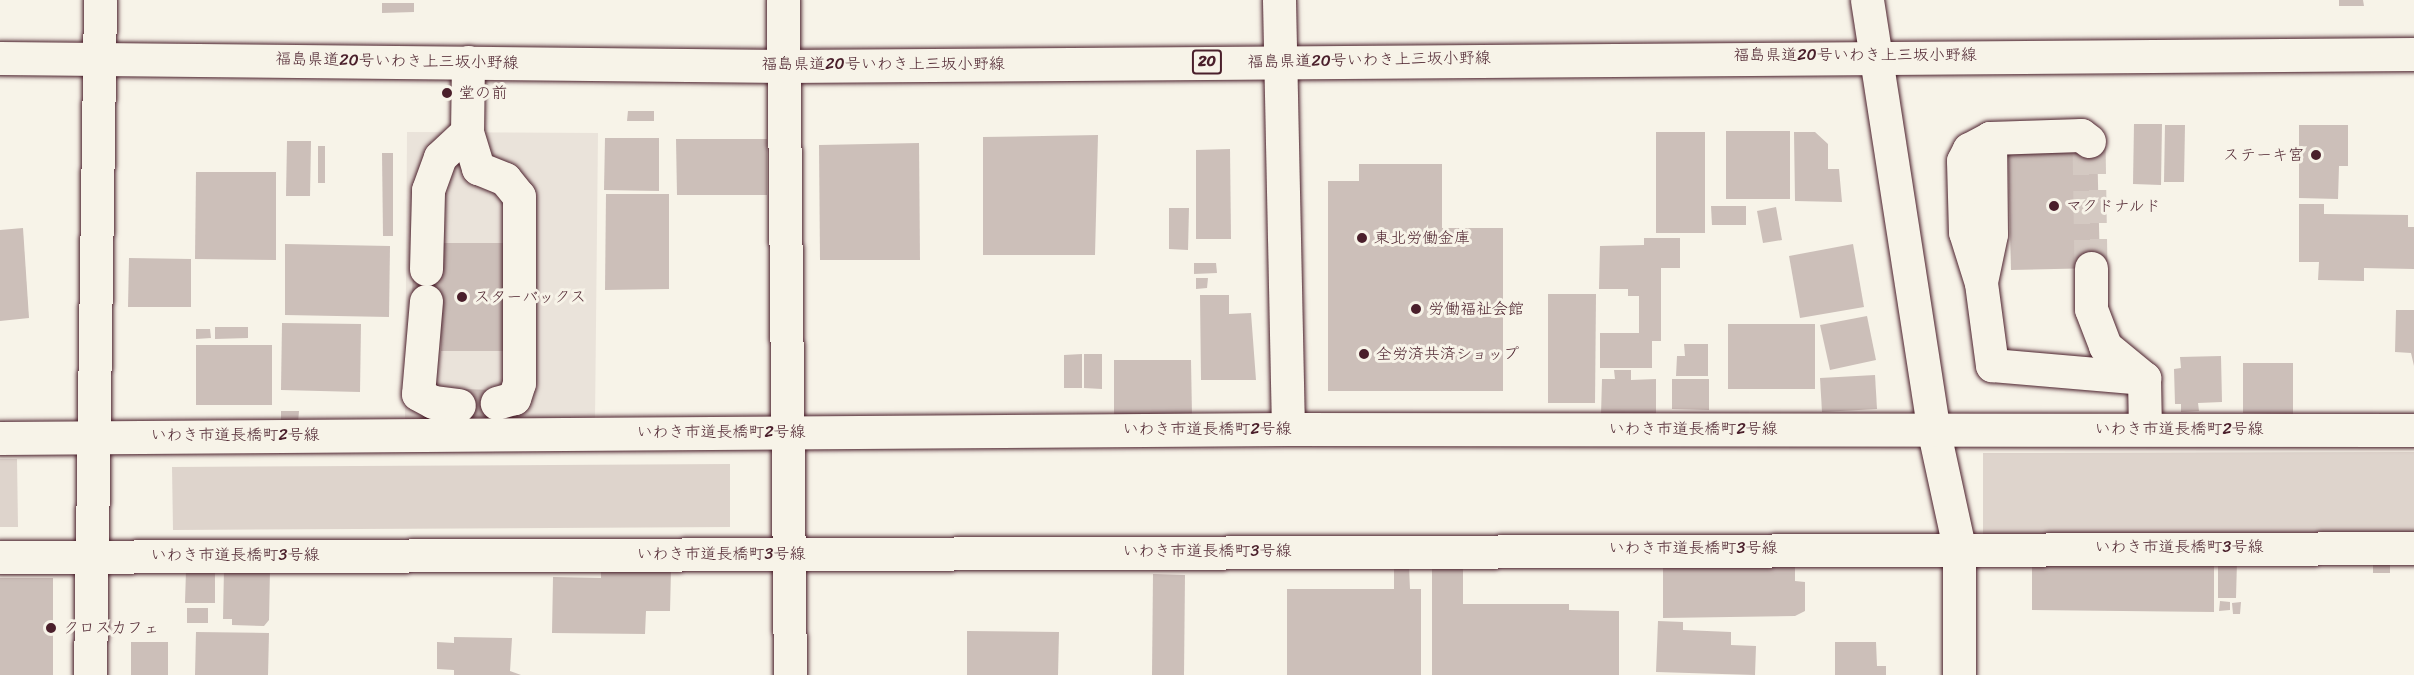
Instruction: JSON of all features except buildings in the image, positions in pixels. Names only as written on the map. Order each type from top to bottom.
[{"type":"street","points":[[90,675],[91,436],[100,0]]},
{"type":"street","points":[[783,0],[790,675]]},
{"type":"street","points":[[1279,0],[1288,429]]},
{"type":"street","points":[[1868,0],[1874,54],[1933,428],[1959,547],[1959,675]]},
{"type":"street","name":"福島県道20号いわき上三坂小野線","points":[[0,58],[98,57],[785,66],[1874,54],[2414,54]]},
{"type":"street","points":[[468,62],[467,132],[478,168],[505,180],[519,196],[519,383],[514,398],[497,403]]},
{"type":"street","points":[[459,405],[433,402],[418,394],[426,285],[428,190],[440,157],[467,132]]},
{"type":"street","points":[[2089,141],[2081,135],[1990,138],[1969,148],[1963,161],[1965,232],[1981,283],[1992,365],[2144,378]]},
{"type":"street","points":[[2091,268],[2091,309],[2105,346],[2144,378],[2145,429]]},
{"type":"street","name":"いわき市道長橋町2号線","points":[[0,438],[1288,429],[2414,430]]},
{"type":"street","name":"いわき市道長橋町3号線","points":[[0,557],[1959,547],[2414,548]]},
{"type":"shaded area","points":[[407,132],[598,133],[595,421],[405,419]]},
{"type":"shaded area","points":[[2414,452],[2414,532],[1983,534],[1983,453]]},
{"type":"shaded area","points":[[0,459],[17,459],[18,527],[0,527]]},
{"type":"shaded area","points":[[730,464],[730,527],[173,530],[172,467]]},
{"type":"tunnel","points":[[2089,141],[2091,268]]},
{"type":"place","name":"堂の前","points":[[447,93]]},
{"type":"place","name":"ステーキ宮","points":[[2316,155]]},
{"type":"place","name":"マクドナルド","points":[[2054,206]]},
{"type":"place","name":"東北労働金庫","points":[[1362,238]]},
{"type":"place","name":"スターバックス","points":[[462,297]]},
{"type":"place","name":"労働福祉会館","points":[[1416,309]]},
{"type":"place","name":"全労済共済ショップ","points":[[1364,354]]},
{"type":"place","name":"クロスカフェ","points":[[51,628]]}]
